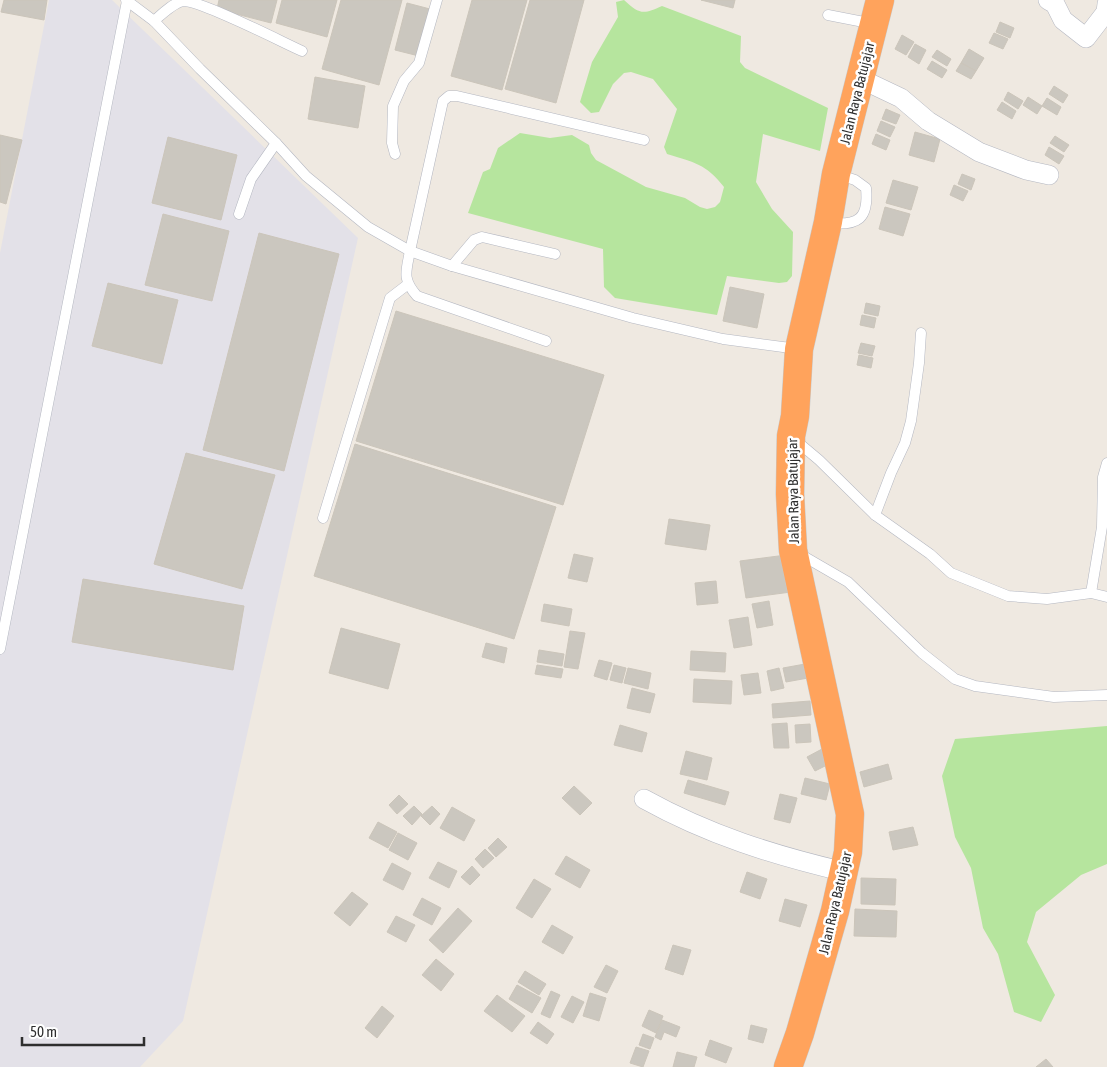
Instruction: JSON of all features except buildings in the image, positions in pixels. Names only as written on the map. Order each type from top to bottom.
[{"type":"highway","name":"Jalan Raya Batujajar","points":[[788,1067],[827,941],[845,872],[850,814],[793,550],[790,494],[791,436],[795,416],[799,349],[828,222],[836,174],[877,12]]},
{"type":"street","points":[[1048,0],[1055,4],[1063,20],[1086,38],[1106,12],[1107,4]]},
{"type":"street","points":[[861,79],[901,98],[928,121],[979,152],[1026,170],[1050,176]]},
{"type":"street","points":[[644,799],[693,824],[747,846],[845,872]]},
{"type":"lane","points":[[395,154],[392,143],[393,106],[404,81],[419,63],[437,0]]},
{"type":"lane","points":[[0,649],[127,1],[154,21],[276,143],[306,176],[368,226],[410,251],[452,266],[633,318],[723,339],[799,349]]},
{"type":"lane","points":[[154,21],[179,2],[204,3],[302,51]]},
{"type":"lane","points":[[828,15],[877,12]]},
{"type":"lane","points":[[546,341],[417,296],[407,285],[406,269],[443,101],[449,96],[457,96],[644,140]]},
{"type":"lane","points":[[239,214],[251,179],[276,143]]},
{"type":"lane","points":[[452,266],[474,240],[482,237],[555,254]]},
{"type":"lane","points":[[323,518],[390,298],[407,285]]},
{"type":"lane","points":[[875,515],[905,443],[911,421],[922,333]]},
{"type":"lane","points":[[791,436],[819,460],[875,515],[917,544],[951,573],[1008,596],[1048,599],[1091,593],[1107,597]]},
{"type":"lane","points":[[1091,593],[1102,527],[1103,477],[1107,464]]},
{"type":"lane","points":[[793,550],[848,582],[922,654],[955,679],[975,686],[1054,696],[1107,695]]},
{"type":"shaded area","points":[[49,0],[112,0],[358,238],[183,1021],[140,1067],[0,1067],[0,253]]},
{"type":"green space","points":[[624,0],[642,12],[662,6],[741,36],[740,62],[745,68],[828,108],[820,151],[763,134],[756,182],[772,209],[793,232],[792,276],[787,282],[779,283],[727,276],[717,315],[615,298],[604,287],[603,249],[468,213],[483,172],[490,169],[498,148],[520,133],[550,138],[572,135],[589,145],[591,153],[596,160],[646,187],[685,198],[707,209],[715,207],[720,202],[724,187],[711,173],[699,165],[667,154],[664,147],[677,109],[653,79],[631,72],[624,73],[613,84],[599,112],[591,113],[580,102],[592,62],[618,17],[616,2]]},
{"type":"green space","points":[[1107,726],[1107,864],[1081,875],[1036,912],[1027,942],[1055,995],[1041,1022],[1014,1012],[998,954],[983,928],[971,868],[955,837],[942,776],[955,739]]}]
